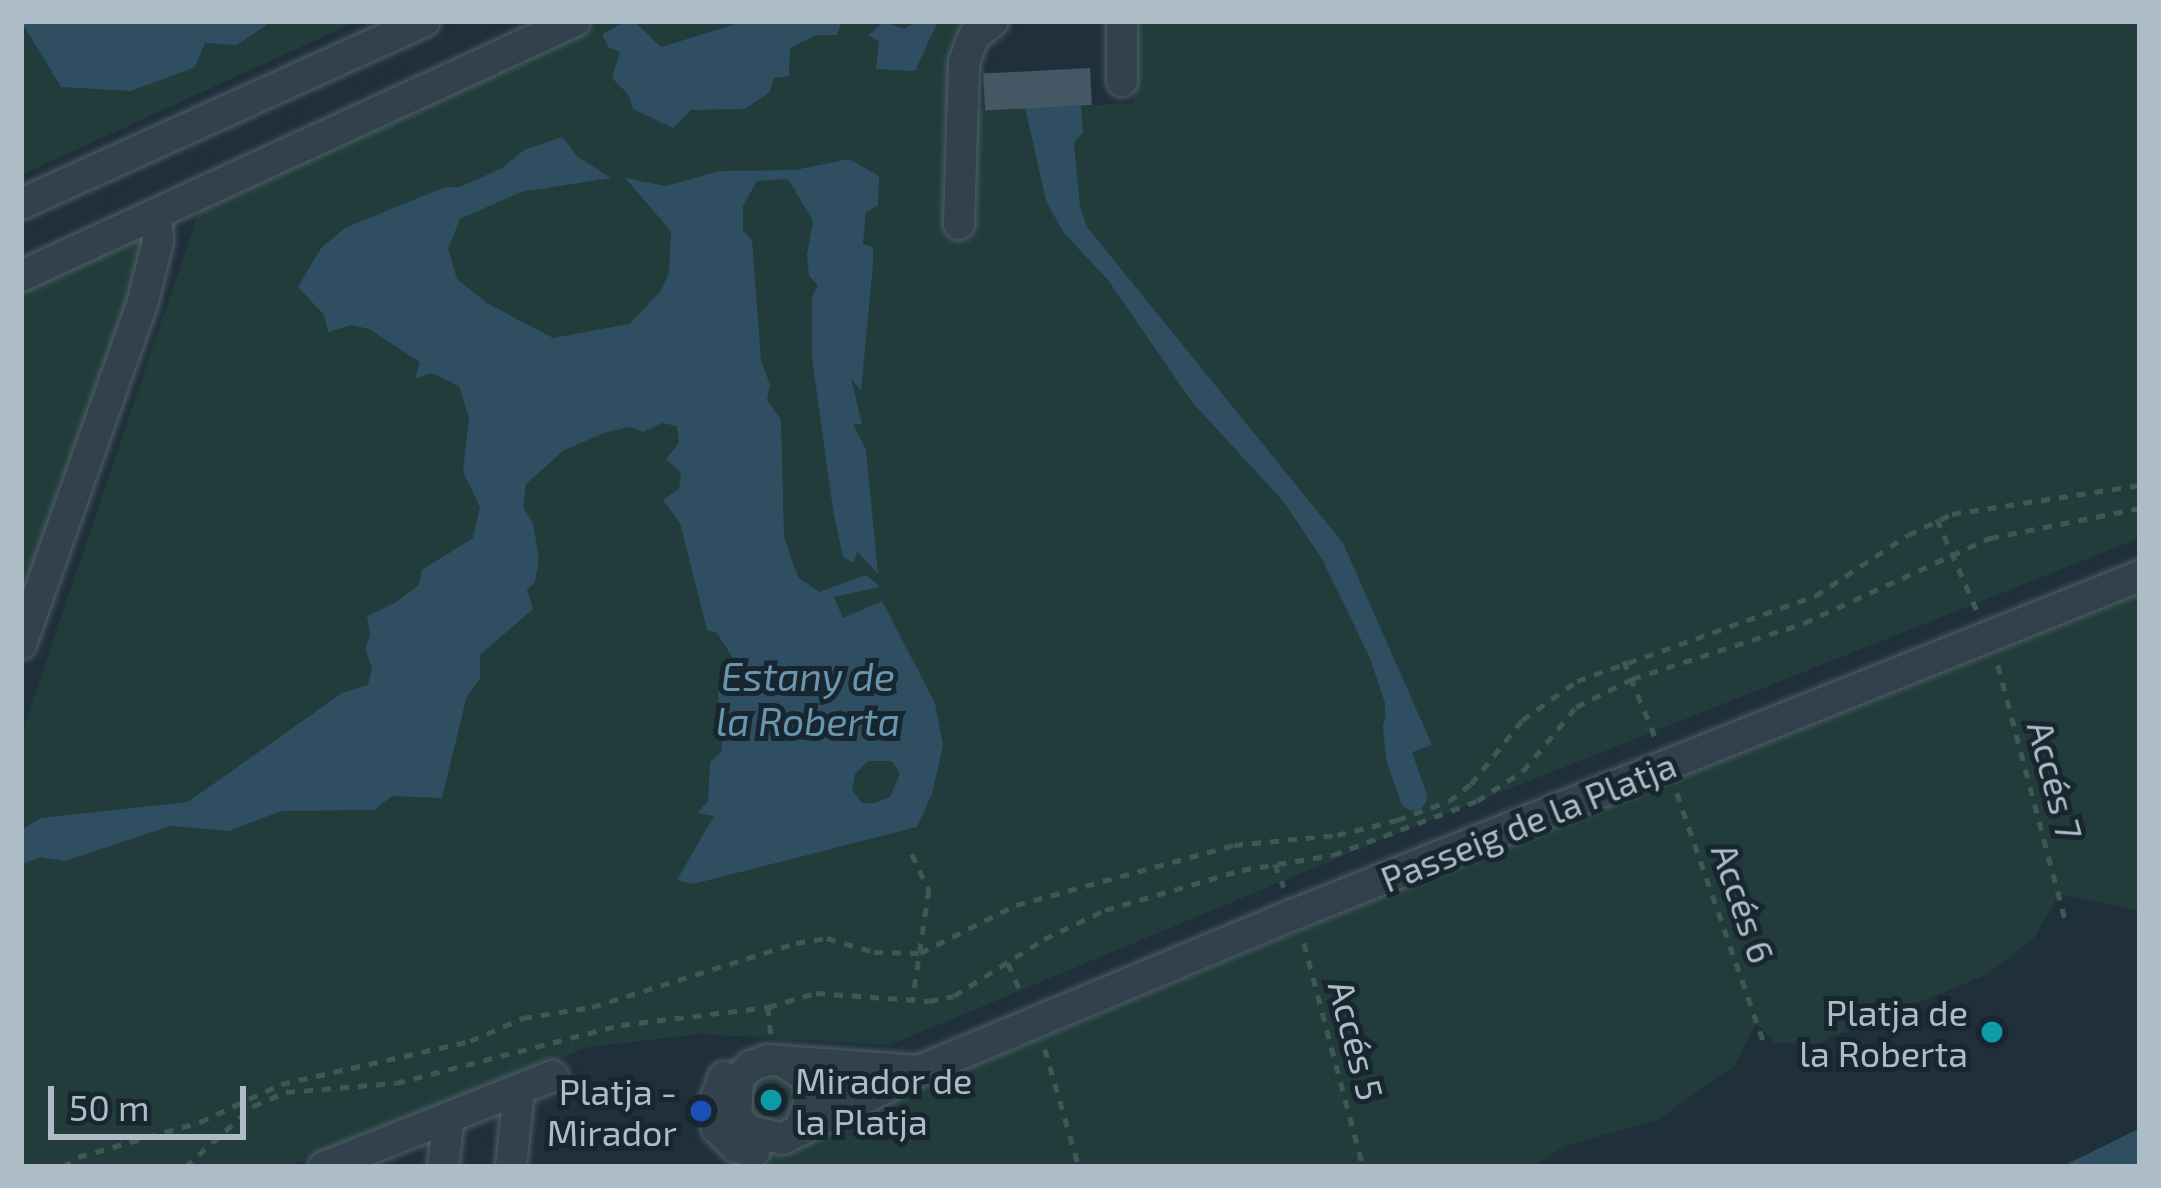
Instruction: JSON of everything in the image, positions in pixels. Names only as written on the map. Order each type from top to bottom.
[{"type":"street","points":[[21,204],[424,21]]},
{"type":"street","points":[[21,276],[574,21]]},
{"type":"street","points":[[959,224],[964,62],[974,36],[993,21]]},
{"type":"street","points":[[1122,21],[1122,81]]},
{"type":"street","points":[[21,644],[143,301],[158,241],[156,214]]},
{"type":"street","name":"Passeig de la Platja","points":[[799,1131],[919,1070],[2140,576]]},
{"type":"street","points":[[738,1058],[720,1083],[714,1115],[725,1139],[755,1151]]},
{"type":"street","points":[[783,1061],[806,1077],[812,1096],[799,1131],[782,1139],[763,1138],[736,1115],[738,1079],[751,1066],[783,1061]]},
{"type":"street","name":"Passeig de la Platja","points":[[783,1061],[919,1070]]},
{"type":"street","points":[[324,1167],[377,1156],[449,1117],[553,1076]]},
{"type":"street","points":[[511,1167],[519,1089]]},
{"type":"street","points":[[443,1167],[449,1117]]},
{"type":"path","points":[[63,1167],[78,1157],[200,1122],[281,1084],[470,1041],[523,1018],[592,1007],[814,938],[874,952],[920,953],[1016,905],[1234,845],[1357,831],[1449,802],[1471,784],[1536,706],[1624,661],[1815,596],[1937,519],[1998,503],[2140,485]]},
{"type":"path","points":[[185,1167],[253,1106],[286,1092],[396,1083],[621,1025],[768,1007],[816,993],[913,999],[954,996],[1105,910],[1275,865],[1333,855],[1500,789],[1532,762],[1576,706],[1632,680],[1836,610],[1952,553],[2014,531],[2140,508]]},
{"type":"path","points":[[1937,519],[1983,624]]},
{"type":"path","name":"Accés 7","points":[[1993,647],[2067,926]]},
{"type":"path","points":[[1624,661],[1661,753]]},
{"type":"path","name":"Accés 6","points":[[1671,776],[1766,1048]]},
{"type":"path","points":[[912,854],[929,890],[913,999]]},
{"type":"path","points":[[1275,865],[1290,901]]},
{"type":"path","name":"Accés 5","points":[[1300,926],[1363,1167]]},
{"type":"path","points":[[1008,963],[1030,1010]]},
{"type":"path","points":[[1040,1033],[1079,1167]]},
{"type":"green space","points":[[21,21],[358,21],[21,175]]},
{"type":"green space","points":[[607,21],[962,21],[953,79],[977,109],[1025,107],[1051,125],[1081,106],[1133,103],[1141,21],[2140,21],[2140,538],[1376,842],[890,1045],[701,1034],[588,1047],[288,1167],[21,1167],[21,735],[200,208]]},
{"type":"green space","points":[[145,235],[146,248],[21,610],[21,291]]},
{"type":"green space","points":[[2140,593],[2140,911],[2059,894],[2035,937],[1988,974],[1816,1044],[1775,1043],[1756,1023],[1735,1066],[1657,1120],[1565,1146],[1533,1167],[751,1167],[923,1087],[1347,911]]},
{"type":"green space","points":[[766,1067],[800,1081],[792,1126],[746,1118],[746,1081]]},
{"type":"water","points":[[21,21],[272,21],[237,45],[205,43],[195,67],[131,91],[61,87]]},
{"type":"water","points":[[634,21],[661,47],[746,21],[842,21],[837,35],[817,35],[790,48],[789,76],[774,78],[770,92],[745,109],[691,110],[673,128],[633,109],[628,94],[612,78],[620,52],[608,47],[602,34]]},
{"type":"water","points":[[884,21],[904,29],[917,21],[938,21],[915,71],[876,69],[879,42],[869,35]]},
{"type":"water","points":[[1081,106],[1083,132],[1074,143],[1080,206],[1087,227],[1343,543],[1432,745],[1399,757],[1386,733],[1385,703],[1370,658],[1322,559],[1284,502],[1192,402],[1108,280],[1064,233],[1046,201],[1025,107]]},
{"type":"water","name":"Estany de la Roberta","points":[[562,137],[578,157],[611,178],[521,192],[460,219],[448,249],[457,279],[487,303],[553,338],[629,324],[660,292],[669,273],[671,231],[625,178],[666,186],[719,171],[795,170],[849,159],[879,176],[878,206],[866,212],[863,244],[873,247],[873,264],[861,391],[851,378],[862,424],[853,424],[866,450],[878,574],[857,551],[854,563],[843,557],[833,510],[812,358],[812,297],[818,285],[809,276],[807,255],[813,221],[788,179],[757,181],[743,206],[743,230],[752,240],[761,360],[770,385],[767,400],[781,420],[784,537],[794,566],[799,578],[819,592],[866,575],[880,587],[834,597],[843,618],[882,601],[935,703],[943,746],[932,794],[917,827],[693,884],[677,880],[714,816],[697,813],[708,801],[710,762],[722,751],[718,693],[733,658],[716,632],[707,630],[680,523],[663,500],[679,489],[681,473],[666,459],[679,443],[677,426],[662,423],[643,432],[630,427],[607,432],[564,450],[526,484],[523,507],[533,523],[539,559],[535,582],[527,590],[533,609],[480,655],[480,678],[466,699],[442,798],[392,796],[374,810],[281,811],[229,831],[170,826],[65,861],[40,857],[21,865],[21,830],[41,818],[188,802],[342,693],[368,685],[372,668],[365,648],[370,636],[367,616],[395,603],[419,585],[422,570],[473,538],[480,507],[463,472],[469,418],[459,386],[432,373],[415,379],[420,362],[369,329],[351,325],[328,332],[324,315],[298,287],[321,248],[345,228],[445,187],[460,187],[502,168],[524,150]],"holes":[[[868,761],[892,761],[900,774],[890,797],[862,803],[852,790],[855,774]]]},
{"type":"water","points":[[2140,1128],[2140,1167],[2061,1167]]},
{"type":"building","points":[[1090,68],[1092,105],[985,111],[983,74]]},
{"type":"waterway","points":[[1396,726],[1399,757],[1413,797]]},
{"type":"place","name":"Platja de la Roberta","points":[[1992,1032]]},
{"type":"place","name":"Mirador de la Platja","points":[[771,1100]]},
{"type":"place","name":"Platja - Mirador","points":[[701,1111]]}]
